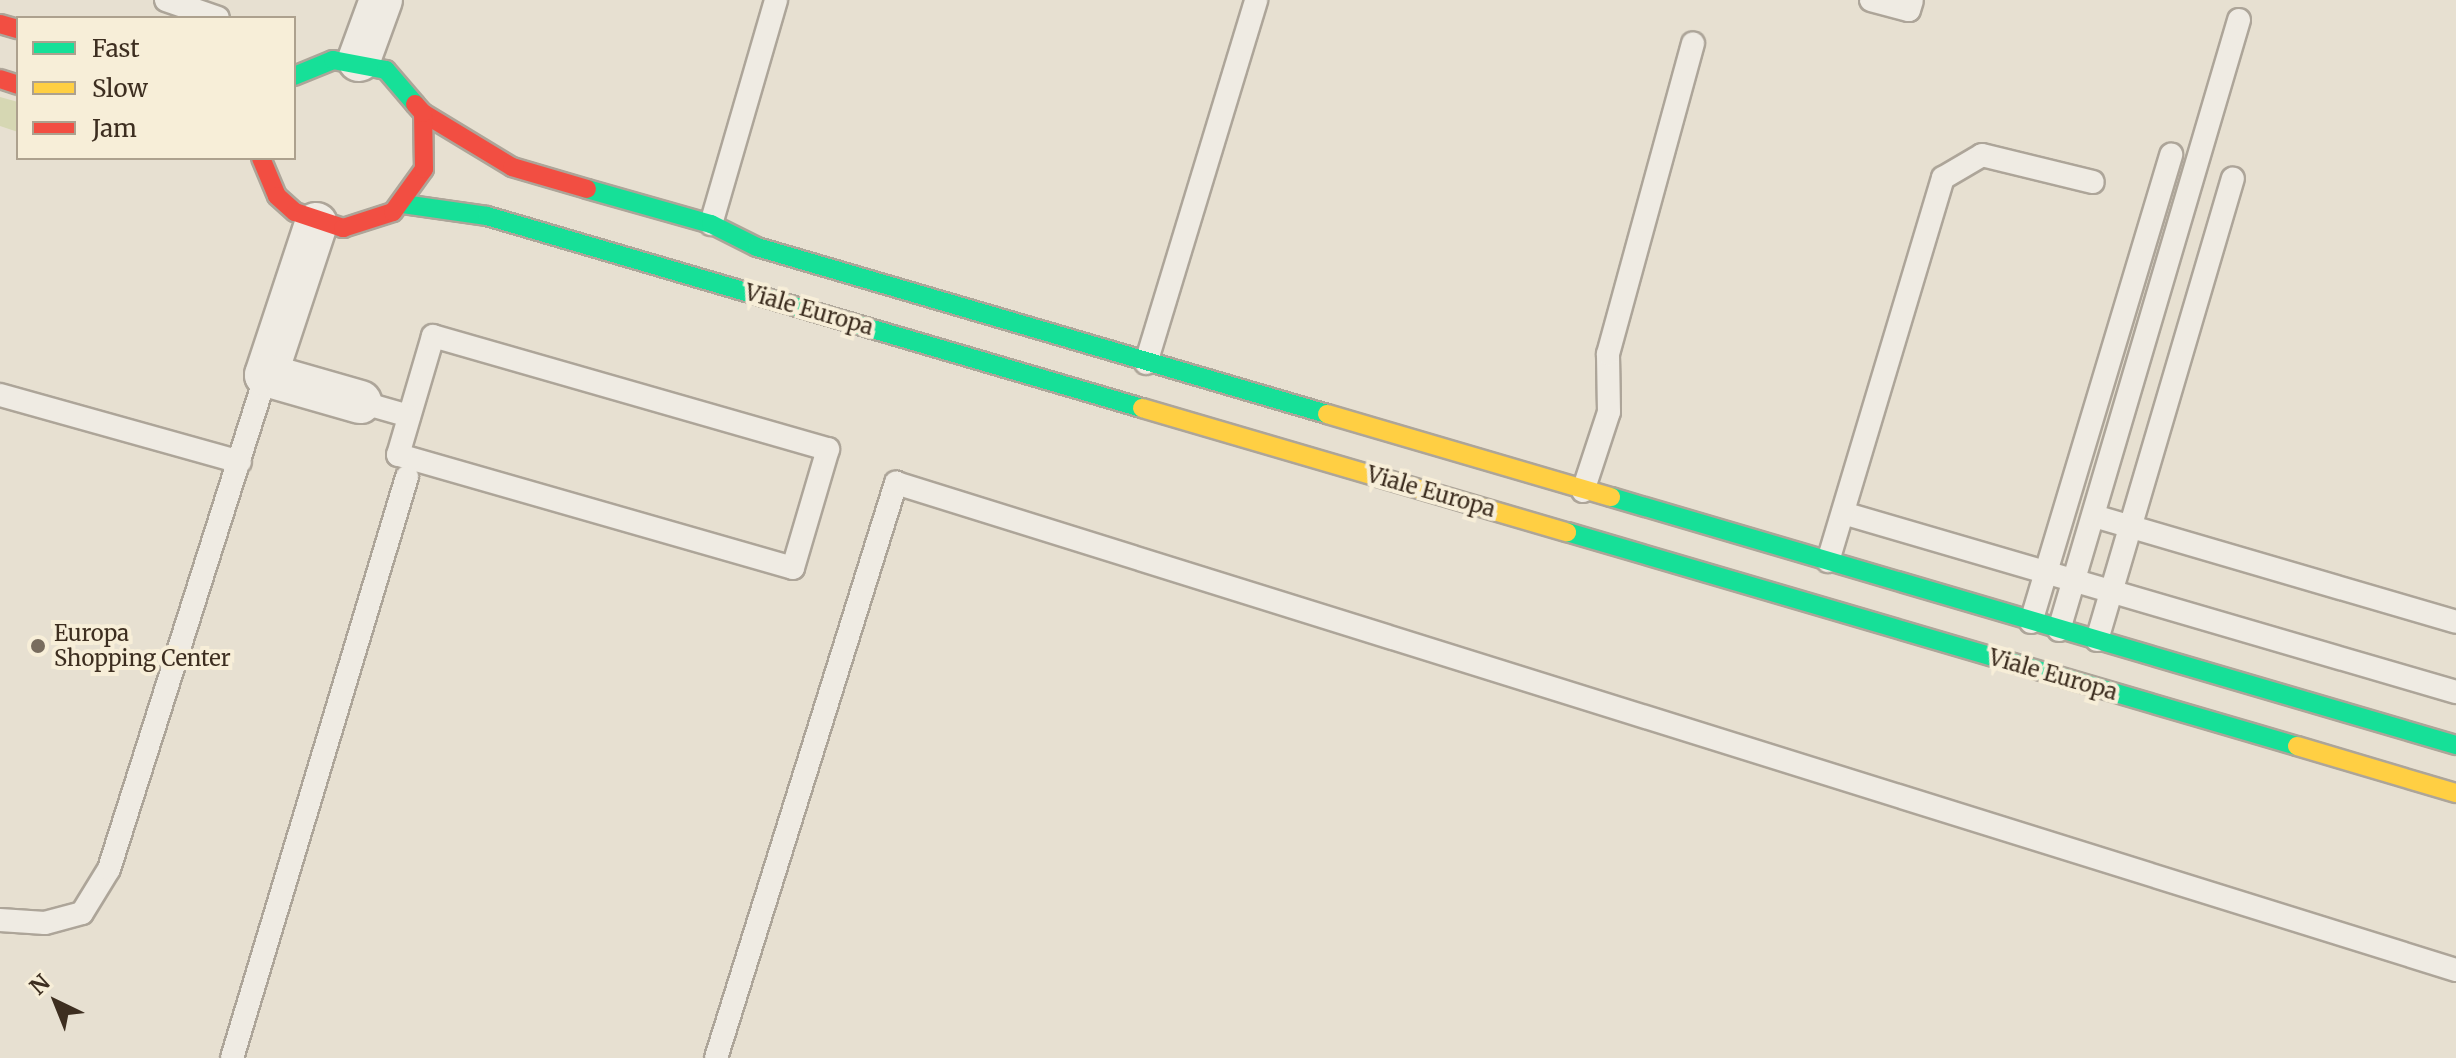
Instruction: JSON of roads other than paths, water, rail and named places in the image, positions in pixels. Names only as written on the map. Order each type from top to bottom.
[{"type":"main road","points":[[242,163],[263,166],[277,196],[316,224],[369,224],[403,204],[424,169],[423,113],[397,79],[359,60],[299,67]]},
{"type":"main road","name":"Viale Europa","points":[[423,113],[512,167],[711,224],[757,247],[2456,745]]},
{"type":"main road","name":"Viale Europa","points":[[403,204],[496,219],[2456,793]]},
{"type":"street","points":[[359,60],[381,0]]},
{"type":"street","points":[[316,224],[266,375],[360,402]]},
{"type":"lane","points":[[166,0],[212,16]]},
{"type":"lane","points":[[711,224],[776,0]]},
{"type":"lane","points":[[1146,363],[1256,0]]},
{"type":"lane","points":[[1871,0],[1909,10],[1912,0]]},
{"type":"lane","points":[[2059,630],[2239,20]]},
{"type":"lane","points":[[1583,491],[1609,412],[1608,354],[1693,43]]},
{"type":"lane","points":[[1828,561],[1943,178],[1982,155],[2093,182]]},
{"type":"lane","points":[[2031,622],[2171,155]]},
{"type":"lane","points":[[2097,640],[2233,179]]},
{"type":"lane","points":[[433,336],[828,449],[793,568],[398,455],[409,416],[433,336]]},
{"type":"lane","points":[[0,920],[45,923],[82,913],[109,869],[266,375]]},
{"type":"lane","points":[[0,395],[240,462]]},
{"type":"lane","points":[[360,402],[409,416]]},
{"type":"lane","points":[[232,1058],[407,477]]},
{"type":"lane","points":[[716,1058],[896,483],[2456,970]]},
{"type":"lane","points":[[1843,513],[2456,692]]},
{"type":"lane","points":[[2094,516],[2456,622]]},
{"type":"place","name":"Europa Shopping Center","points":[[38,646]]}]
